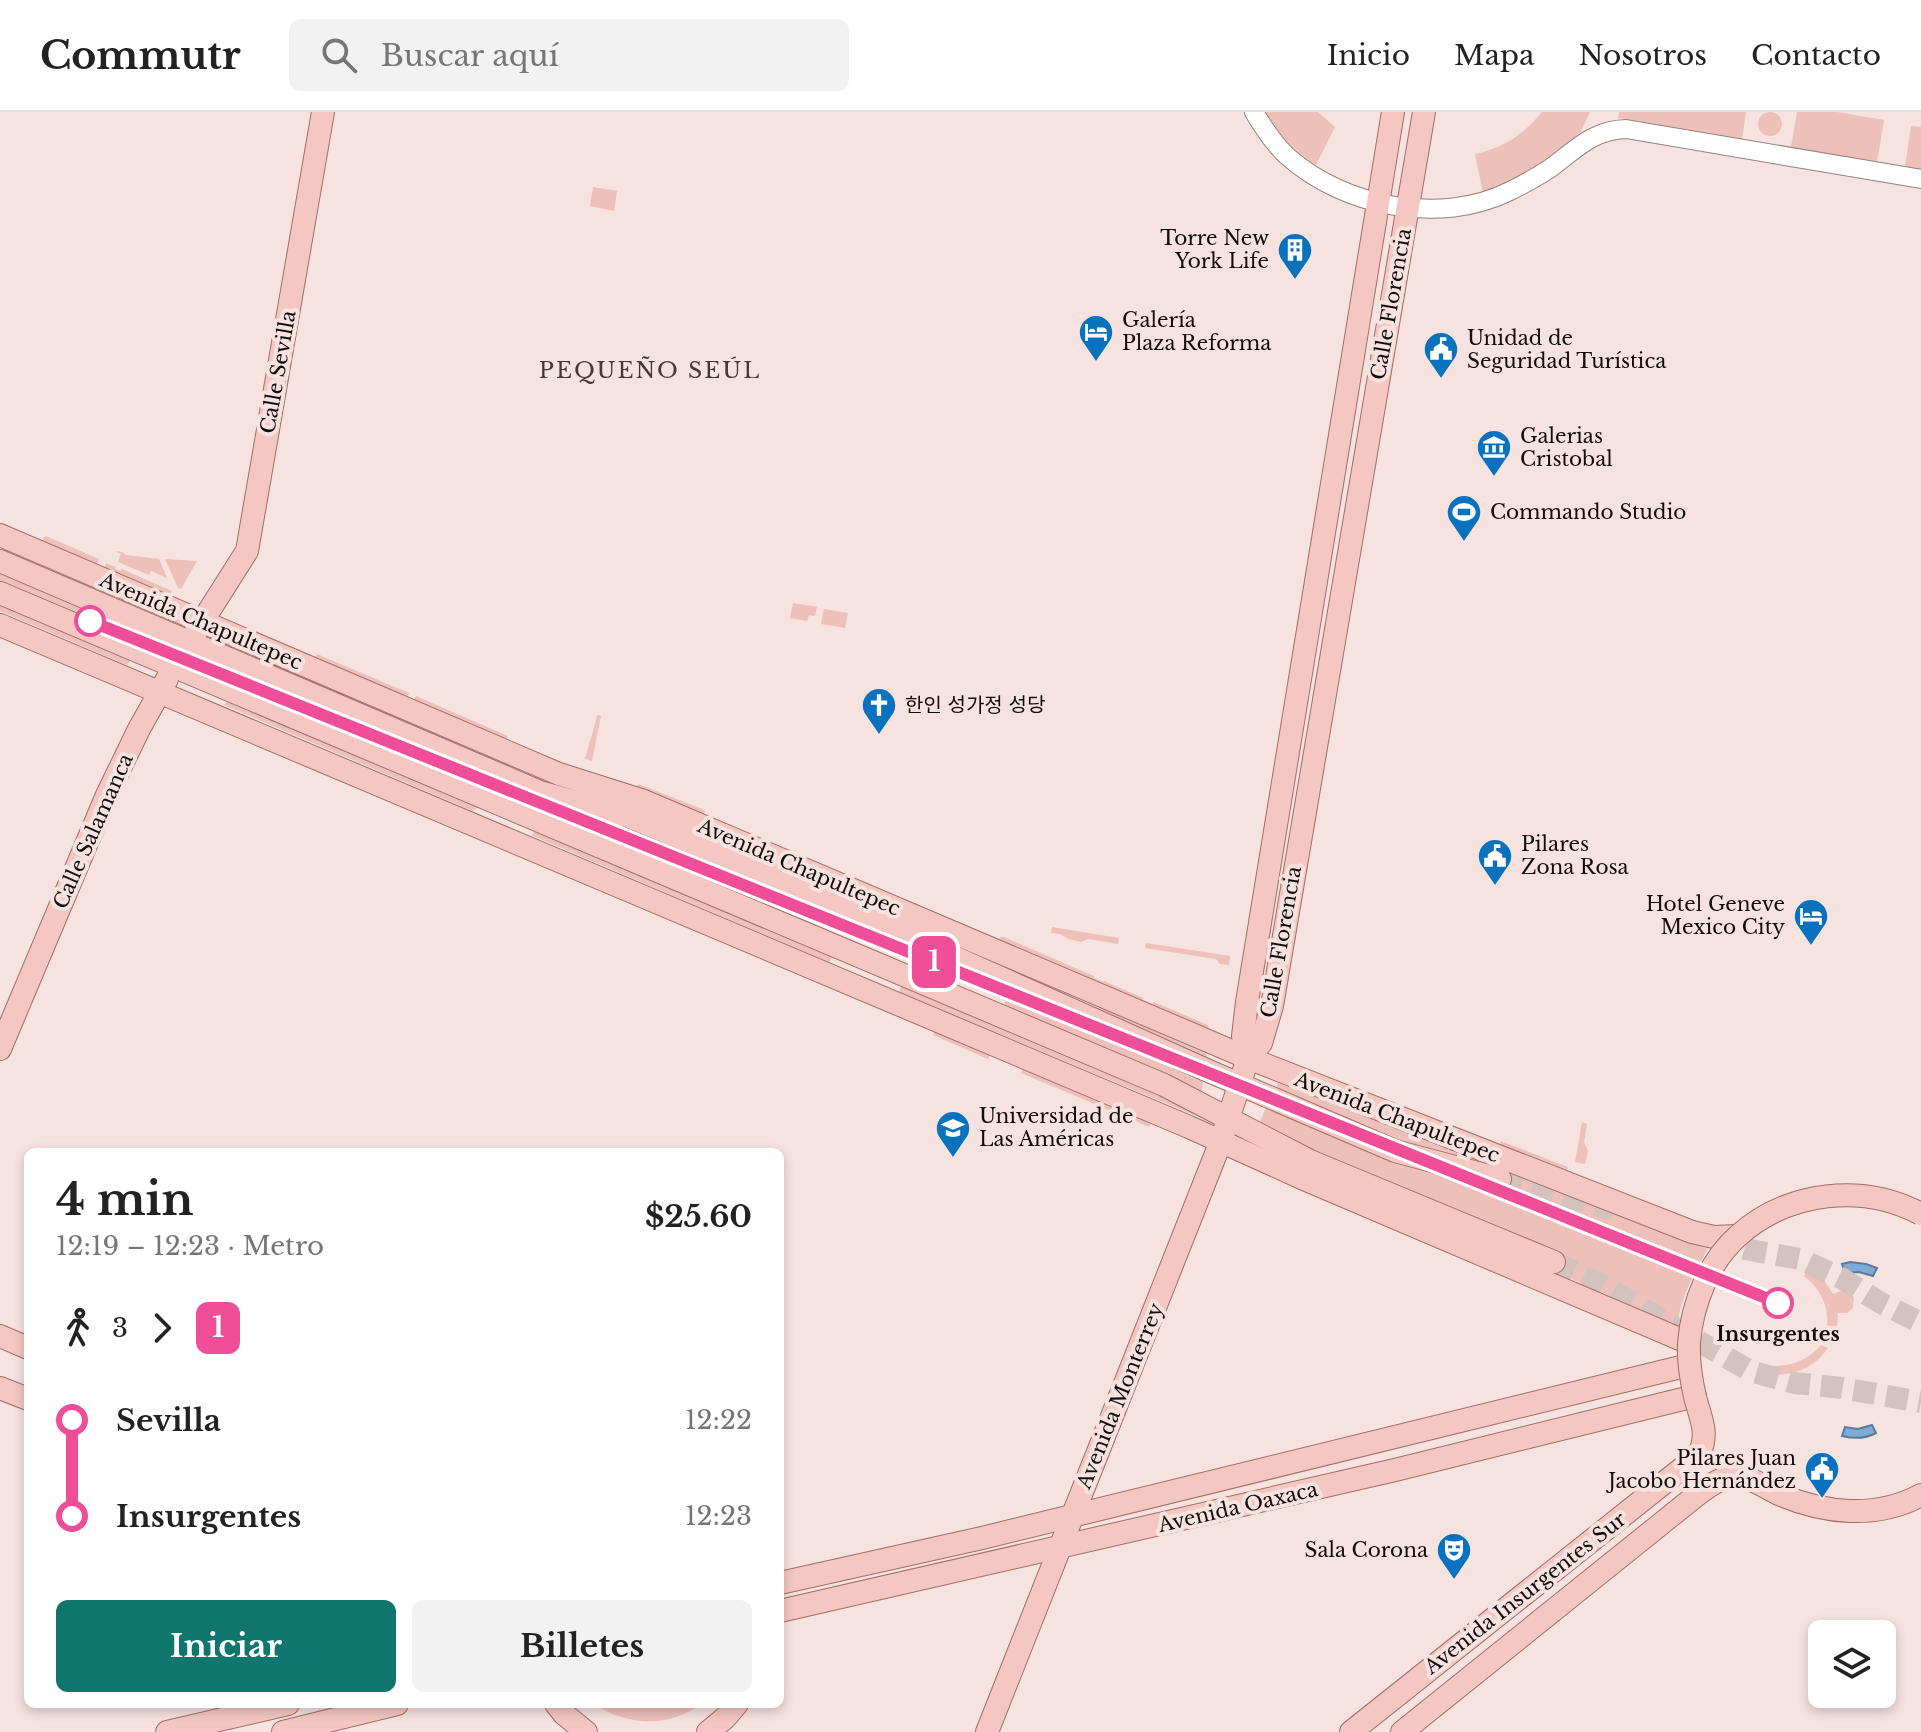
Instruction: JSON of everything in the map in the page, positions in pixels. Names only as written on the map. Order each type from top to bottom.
[{"type":"main road","name":"Calle Sevilla","points":[[203,621],[247,551],[323,112]]},
{"type":"main road","name":"Calle Florencia","points":[[1248,1058],[1243,1036],[1247,1002],[1393,112]]},
{"type":"main road","name":"Calle Florencia","points":[[1248,1058],[1261,1043],[1272,1006],[1424,112]]},
{"type":"main road","name":"Avenida Chapultepec","points":[[0,535],[559,774],[644,801],[945,953],[1395,1151],[1500,1179]]},
{"type":"main road","name":"Avenida Chapultepec","points":[[0,561],[540,792],[630,817],[764,862],[1248,1058],[1692,1232],[1714,1237],[1737,1236]]},
{"type":"main road","points":[[106,580],[146,623]]},
{"type":"main road","points":[[0,593],[1164,1085],[1310,1161],[1554,1262]]},
{"type":"main road","name":"Calle Salamanca","points":[[0,1049],[107,795],[159,691],[203,621]]},
{"type":"main road","points":[[0,625],[1221,1141],[1681,1354]]},
{"type":"main road","points":[[1039,995],[1111,1000]]},
{"type":"main road","name":"Avenida Monterrey","points":[[987,1732],[1221,1141],[1248,1058]]},
{"type":"main road","points":[[1687,1398],[1681,1354],[1704,1283],[1737,1236],[1775,1211],[1829,1196],[1856,1195],[1887,1200],[1921,1214]]},
{"type":"main road","points":[[0,1336],[24,1346]]},
{"type":"main road","name":"Avenida Oaxaca","points":[[784,1582],[1073,1515],[1681,1354]]},
{"type":"main road","points":[[0,1388],[24,1397]]},
{"type":"main road","name":"Avenida Oaxaca","points":[[784,1610],[1380,1474],[1687,1398]]},
{"type":"main road","name":"Avenida Insurgentes Sur","points":[[1351,1732],[1699,1455],[1705,1431],[1687,1398]]},
{"type":"main road","name":"Avenida Insurgentes Sur","points":[[1402,1732],[1717,1481],[1735,1476],[1793,1500],[1823,1508],[1853,1511],[1883,1511],[1921,1495]]},
{"type":"main road","points":[[167,1732],[271,1708]]},
{"type":"main road","points":[[283,1732],[381,1708]]},
{"type":"main road","points":[[559,1708],[586,1732]]},
{"type":"main road","points":[[708,1732],[734,1708]]},
{"type":"street","points":[[1254,112],[1286,154],[1331,186],[1377,202],[1407,207],[1456,208],[1494,198],[1527,182],[1594,136],[1610,130],[1626,129],[1921,179]]},
{"type":"shaded area","points":[[1264,112],[1318,112],[1335,127],[1316,165],[1287,141]]},
{"type":"shaded area","points":[[1542,112],[1590,112],[1580,133],[1551,156],[1522,176],[1483,193],[1475,154],[1512,139]]},
{"type":"shaded area","points":[[1619,112],[1746,112],[1742,139],[1618,118]]},
{"type":"shaded area","points":[[1770,112],[1778,116],[1782,124],[1778,132],[1770,136],[1762,132],[1758,124],[1762,116]]},
{"type":"shaded area","points":[[1797,112],[1837,112],[1884,120],[1877,162],[1791,147]]},
{"type":"shaded area","points":[[1911,126],[1921,127],[1921,170],[1905,167]]},
{"type":"shaded area","points":[[593,187],[617,191],[614,211],[590,206]]},
{"type":"shaded area","points":[[46,536],[99,559],[97,564],[43,541]]},
{"type":"shaded area","points":[[115,551],[159,559],[167,578],[151,571],[149,575],[118,562],[121,554]]},
{"type":"shaded area","points":[[165,559],[197,561],[181,589],[178,588]]},
{"type":"shaded area","points":[[106,563],[172,591],[170,595],[105,567]]},
{"type":"shaded area","points":[[0,571],[148,633],[141,643],[0,583]]},
{"type":"shaded area","points":[[0,603],[132,658],[127,665],[0,611]]},
{"type":"shaded area","points":[[793,603],[817,607],[815,616],[809,615],[807,621],[790,618]]},
{"type":"shaded area","points":[[824,609],[848,613],[845,628],[821,624]]},
{"type":"shaded area","points":[[317,654],[409,693],[407,697],[315,657]]},
{"type":"shaded area","points":[[253,655],[520,768],[517,771],[251,658]]},
{"type":"shaded area","points":[[294,696],[362,725],[358,734],[290,705]]},
{"type":"shaded area","points":[[416,696],[508,736],[506,739],[414,700]]},
{"type":"shaded area","points":[[229,699],[479,806],[473,811],[224,705]]},
{"type":"shaded area","points":[[597,715],[601,716],[592,761],[585,759]]},
{"type":"shaded area","points":[[638,784],[705,810],[704,814],[637,788]]},
{"type":"shaded area","points":[[567,808],[633,826],[628,839],[640,844],[643,839],[842,925],[840,929],[852,935],[851,938],[627,843],[564,813]]},
{"type":"shaded area","points":[[537,829],[834,956],[829,962],[531,835]]},
{"type":"shaded area","points":[[1052,927],[1119,938],[1118,944],[1069,939],[1051,933]]},
{"type":"shaded area","points":[[1001,937],[1152,1004],[1154,1002],[1208,1025],[1209,1031],[999,939]]},
{"type":"shaded area","points":[[1146,943],[1230,956],[1229,965],[1220,964],[1216,959],[1145,948]]},
{"type":"shaded area","points":[[923,952],[1203,1078],[1202,1094],[1004,1007],[1005,1001],[921,966],[918,972],[910,969]]},
{"type":"shaded area","points":[[902,984],[1155,1090],[1195,1111],[1194,1115],[899,992]]},
{"type":"shaded area","points":[[1084,1004],[1106,1010],[1207,1054],[1206,1059]]},
{"type":"shaded area","points":[[935,1031],[990,1054],[988,1059],[933,1035]]},
{"type":"shaded area","points":[[1023,1068],[1151,1123],[1149,1127],[1021,1073]]},
{"type":"shaded area","points":[[1278,1083],[1708,1249],[1688,1286],[1677,1326],[1552,1270],[1259,1124],[1267,1105],[1392,1139],[1276,1090]]},
{"type":"shaded area","points":[[1582,1122],[1587,1124],[1585,1164],[1575,1162]]},
{"type":"shaded area","points":[[1501,1141],[1568,1167],[1566,1171],[1499,1145]]},
{"type":"shaded area","points":[[1810,1269],[1823,1279],[1833,1294],[1844,1290],[1854,1297],[1853,1308],[1847,1313],[1838,1313],[1837,1328],[1827,1325],[1822,1298],[1804,1276]]},
{"type":"shaded area","points":[[1821,1345],[1828,1348],[1810,1366],[1788,1374],[1770,1375],[1772,1366],[1799,1362]]},
{"type":"shaded area","points":[[601,1708],[695,1708],[675,1717],[648,1721],[620,1717]]},
{"type":"water","points":[[634,825],[643,832],[844,919],[845,916],[858,922],[852,935],[840,929],[841,925],[643,840],[641,844],[628,839]]},
{"type":"water","points":[[1850,1262],[1877,1268],[1873,1276],[1859,1272],[1845,1273],[1842,1264]]},
{"type":"water","points":[[1872,1425],[1876,1433],[1872,1435],[1859,1438],[1842,1436],[1845,1427],[1858,1429]]},
{"type":"tunnel","points":[[1500,1179],[1614,1210]]},
{"type":"tunnel","points":[[1713,1239],[1745,1249],[1800,1259],[1921,1323]]},
{"type":"tunnel","points":[[1554,1262],[1600,1284],[1750,1371],[1794,1383],[1921,1402]]},
{"type":"metro line","name":"1","points":[[90,621],[1778,1303]]},
{"type":"place","name":"Torre New York Life","points":[[1295,281]]},
{"type":"place","name":"Galería Plaza Reforma","points":[[1096,363]]},
{"type":"place","name":"Unidad de Seguridad Turística","points":[[1441,380]]},
{"type":"place","name":"Galerias Cristobal","points":[[1494,478]]},
{"type":"place","name":"Commando Studio","points":[[1464,543]]},
{"type":"place","name":"한인 성가정 성당","points":[[879,736]]},
{"type":"place","name":"Pilares Zona Rosa","points":[[1495,887]]},
{"type":"place","name":"Hotel Geneve Mexico City","points":[[1811,947]]},
{"type":"place","name":"Universidad de Las Américas","points":[[953,1159]]},
{"type":"place","name":"Insurgentes","points":[[1778,1303]]},
{"type":"place","name":"Pilares Juan Jacobo Hernández","points":[[1822,1500]]},
{"type":"place","name":"Sala Corona","points":[[1454,1581]]},
{"type":"district","name":"PEQUEÑO SEÚL","points":[[650,370]]}]
